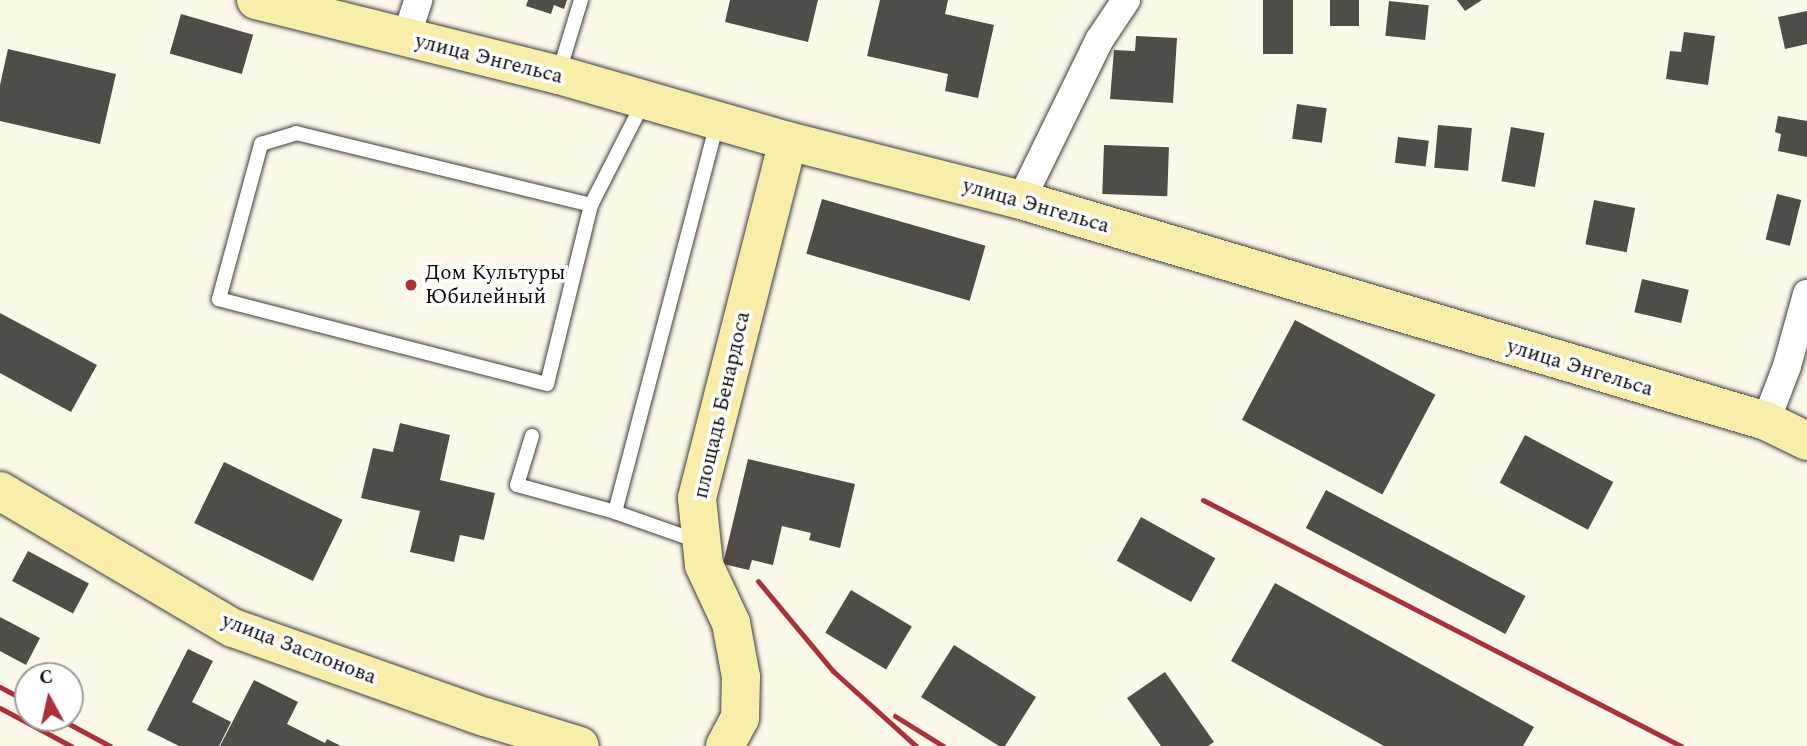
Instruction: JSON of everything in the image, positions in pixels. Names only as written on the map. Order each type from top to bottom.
[{"type":"street","name":"улица Энгельса","points":[[256,0],[559,75],[788,141],[1021,200],[1766,421],[1807,441]]},
{"type":"street","points":[[406,38],[418,0]]},
{"type":"street","points":[[1021,200],[1100,40],[1126,0]]},
{"type":"street","name":"площадь Бенардоса","points":[[725,746],[740,718],[743,699],[731,623],[704,565],[697,498],[788,141]]},
{"type":"street","points":[[1766,421],[1787,366],[1807,295]]},
{"type":"street","name":"улица Заслонова","points":[[0,491],[233,628],[485,717],[580,746]]},
{"type":"lane","points":[[559,75],[581,0]]},
{"type":"lane","points":[[591,205],[296,133],[261,144],[219,299],[547,384],[591,205],[645,100]]},
{"type":"lane","points":[[615,512],[717,120]]},
{"type":"lane","points":[[532,436],[517,485],[615,512],[700,542]]},
{"type":"building","points":[[528,0],[567,0],[564,9],[554,5],[551,14],[526,6]]},
{"type":"building","points":[[730,0],[818,0],[808,42],[725,22]]},
{"type":"building","points":[[880,0],[948,0],[945,14],[994,25],[978,98],[945,91],[948,74],[867,56]]},
{"type":"building","points":[[1263,0],[1293,0],[1293,54],[1263,54]]},
{"type":"building","points":[[1330,0],[1359,0],[1359,26],[1330,26]]},
{"type":"building","points":[[1457,0],[1482,0],[1465,11]]},
{"type":"building","points":[[1389,1],[1429,5],[1425,40],[1385,36]]},
{"type":"building","points":[[1807,11],[1807,44],[1785,49],[1778,17]]},
{"type":"building","points":[[181,14],[253,35],[242,74],[170,53]]},
{"type":"building","points":[[1684,32],[1715,36],[1708,85],[1666,79],[1670,51],[1681,52]]},
{"type":"building","points":[[1136,36],[1177,38],[1173,103],[1110,99],[1114,50],[1135,51]]},
{"type":"building","points":[[8,49],[116,74],[100,144],[0,121],[0,85]]},
{"type":"building","points":[[1297,104],[1327,108],[1322,143],[1292,139]]},
{"type":"building","points":[[1778,116],[1807,121],[1807,157],[1778,151],[1781,134],[1775,132]]},
{"type":"building","points":[[1438,125],[1472,128],[1468,171],[1434,168]]},
{"type":"building","points":[[1511,127],[1544,133],[1535,187],[1501,181]]},
{"type":"building","points":[[1398,137],[1429,141],[1426,167],[1395,163]]},
{"type":"building","points":[[1104,145],[1169,147],[1167,196],[1102,194]]},
{"type":"building","points":[[1777,194],[1801,200],[1790,246],[1766,240]]},
{"type":"building","points":[[822,199],[985,246],[970,301],[806,254]]},
{"type":"building","points":[[1594,200],[1635,208],[1627,252],[1585,244]]},
{"type":"building","points":[[1642,279],[1689,290],[1681,323],[1634,312]]},
{"type":"building","points":[[0,313],[97,365],[71,412],[0,373]]},
{"type":"building","points":[[1295,320],[1435,395],[1382,494],[1242,420]]},
{"type":"building","points":[[400,423],[450,435],[440,480],[495,493],[484,540],[460,535],[454,562],[410,552],[420,511],[361,498],[373,448],[393,452]]},
{"type":"building","points":[[1525,435],[1613,482],[1588,530],[1500,483]]},
{"type":"building","points":[[748,459],[855,484],[840,548],[809,540],[811,533],[782,526],[773,565],[752,560],[749,570],[723,564]]},
{"type":"building","points":[[224,462],[343,520],[313,581],[194,523]]},
{"type":"building","points":[[1326,490],[1526,596],[1505,634],[1306,528]]},
{"type":"building","points":[[1141,517],[1215,558],[1191,602],[1117,561]]},
{"type":"building","points":[[28,551],[89,583],[73,613],[12,581]]},
{"type":"building","points":[[1275,583],[1534,727],[1523,746],[1384,746],[1231,661]]},
{"type":"building","points":[[851,590],[912,627],[886,669],[825,633]]},
{"type":"building","points":[[0,617],[40,638],[28,662],[20,662],[0,651]]},
{"type":"building","points":[[954,645],[1036,697],[1005,746],[999,746],[921,697]]},
{"type":"building","points":[[188,649],[213,661],[192,702],[231,722],[219,746],[179,746],[147,730]]},
{"type":"building","points":[[1165,672],[1214,742],[1208,746],[1161,746],[1127,698]]},
{"type":"building","points":[[254,680],[298,702],[287,724],[325,743],[327,739],[341,746],[220,746]]},
{"type":"railway","points":[[1203,500],[1681,746]]},
{"type":"railway","points":[[758,581],[833,671],[916,746]]},
{"type":"railway","points":[[0,687],[14,694]]},
{"type":"railway","points":[[0,708],[71,746]]},
{"type":"railway","points":[[895,716],[943,746]]},
{"type":"railway","points":[[84,732],[110,746]]},
{"type":"place","name":"Дом Культуры Юбилейный","points":[[411,285]]}]
